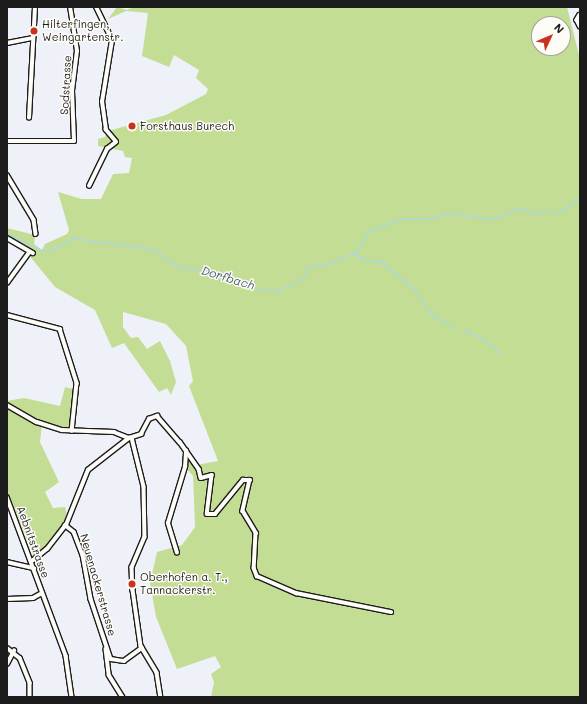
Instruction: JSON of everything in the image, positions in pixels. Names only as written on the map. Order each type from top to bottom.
[{"type":"street","points":[[29,118],[32,38],[35,7]]},
{"type":"street","name":"Sodstrasse","points":[[7,141],[74,141],[72,91],[77,54],[70,7]]},
{"type":"street","points":[[89,186],[107,149],[116,142],[106,130],[102,102],[112,40],[96,7]]},
{"type":"street","points":[[580,15],[577,20],[580,26]]},
{"type":"street","points":[[7,43],[32,38]]},
{"type":"street","points":[[7,176],[34,220],[36,234]]},
{"type":"street","points":[[7,238],[34,253]]},
{"type":"street","points":[[7,283],[28,254]]},
{"type":"street","points":[[7,315],[60,329],[77,383],[72,431]]},
{"type":"street","points":[[7,405],[37,422],[72,431],[114,432],[130,438]]},
{"type":"street","points":[[32,561],[47,549],[65,525],[87,472],[130,438],[141,434],[150,418],[157,416],[186,450],[196,465],[201,478],[212,475],[206,510],[209,515],[218,510],[243,480],[250,480],[243,511],[256,533],[254,568],[257,576],[296,594],[391,612]]},
{"type":"street","points":[[130,438],[144,487],[144,542],[132,570],[142,648],[157,673],[161,697]]},
{"type":"street","points":[[177,553],[168,524],[184,470],[186,450]]},
{"type":"street","name":"Aebnitstrasse","points":[[7,497],[32,561],[42,593],[67,659],[72,697]]},
{"type":"street","name":"Neuenackerstrasse","points":[[65,525],[74,532],[82,555],[90,599],[107,648],[117,662],[142,648]]},
{"type":"street","points":[[7,562],[34,568]]},
{"type":"street","points":[[7,599],[33,598],[42,593]]},
{"type":"street","points":[[7,648],[14,650],[30,680],[30,697]]},
{"type":"street","points":[[107,648],[109,675],[124,697]]},
{"type":"street","points":[[7,664],[14,650]]},
{"type":"green space","points":[[117,7],[127,10],[134,7],[567,7],[569,16],[531,16],[531,56],[571,56],[571,23],[580,59],[580,697],[211,697],[214,682],[211,674],[221,667],[215,656],[177,669],[156,617],[150,583],[157,552],[182,545],[195,527],[193,476],[185,467],[186,450],[196,465],[218,461],[189,386],[193,381],[186,346],[166,324],[123,312],[123,327],[131,338],[138,337],[147,349],[160,341],[170,361],[176,382],[171,395],[167,388],[159,392],[124,343],[112,348],[95,310],[55,287],[23,248],[7,238],[7,228],[31,234],[35,237],[34,244],[42,250],[45,244],[67,234],[69,230],[58,192],[82,199],[101,199],[113,174],[129,173],[132,158],[125,157],[123,151],[98,146],[98,139],[105,137],[108,131],[166,115],[206,94],[208,89],[196,78],[199,70],[174,55],[169,67],[142,56],[148,13],[126,11],[108,19]]},
{"type":"green space","points":[[65,387],[78,390],[72,431],[42,424],[40,442],[59,482],[45,492],[53,508],[65,507],[67,516],[49,544],[34,558],[7,490],[7,401],[24,398],[60,406]]},
{"type":"waterway","name":"Dorfbach","points":[[7,234],[41,250],[54,249],[72,238],[153,249],[176,266],[204,270],[219,277],[274,292],[302,279],[309,266],[330,263],[356,252],[369,231],[400,219],[427,219],[449,213],[492,219],[518,208],[536,214],[545,211],[557,213],[580,198]]},
{"type":"waterway","points":[[354,254],[365,260],[379,260],[417,292],[430,313],[454,328]]},
{"type":"waterway","points":[[464,330],[483,339],[502,354]]},
{"type":"place","name":"Hilterfingen, Weingartenstr.","points":[[34,31]]},
{"type":"place","name":"Forsthaus Burech","points":[[132,126]]},
{"type":"place","name":"Oberhofen a. T., Tannackerstr.","points":[[132,584]]}]
